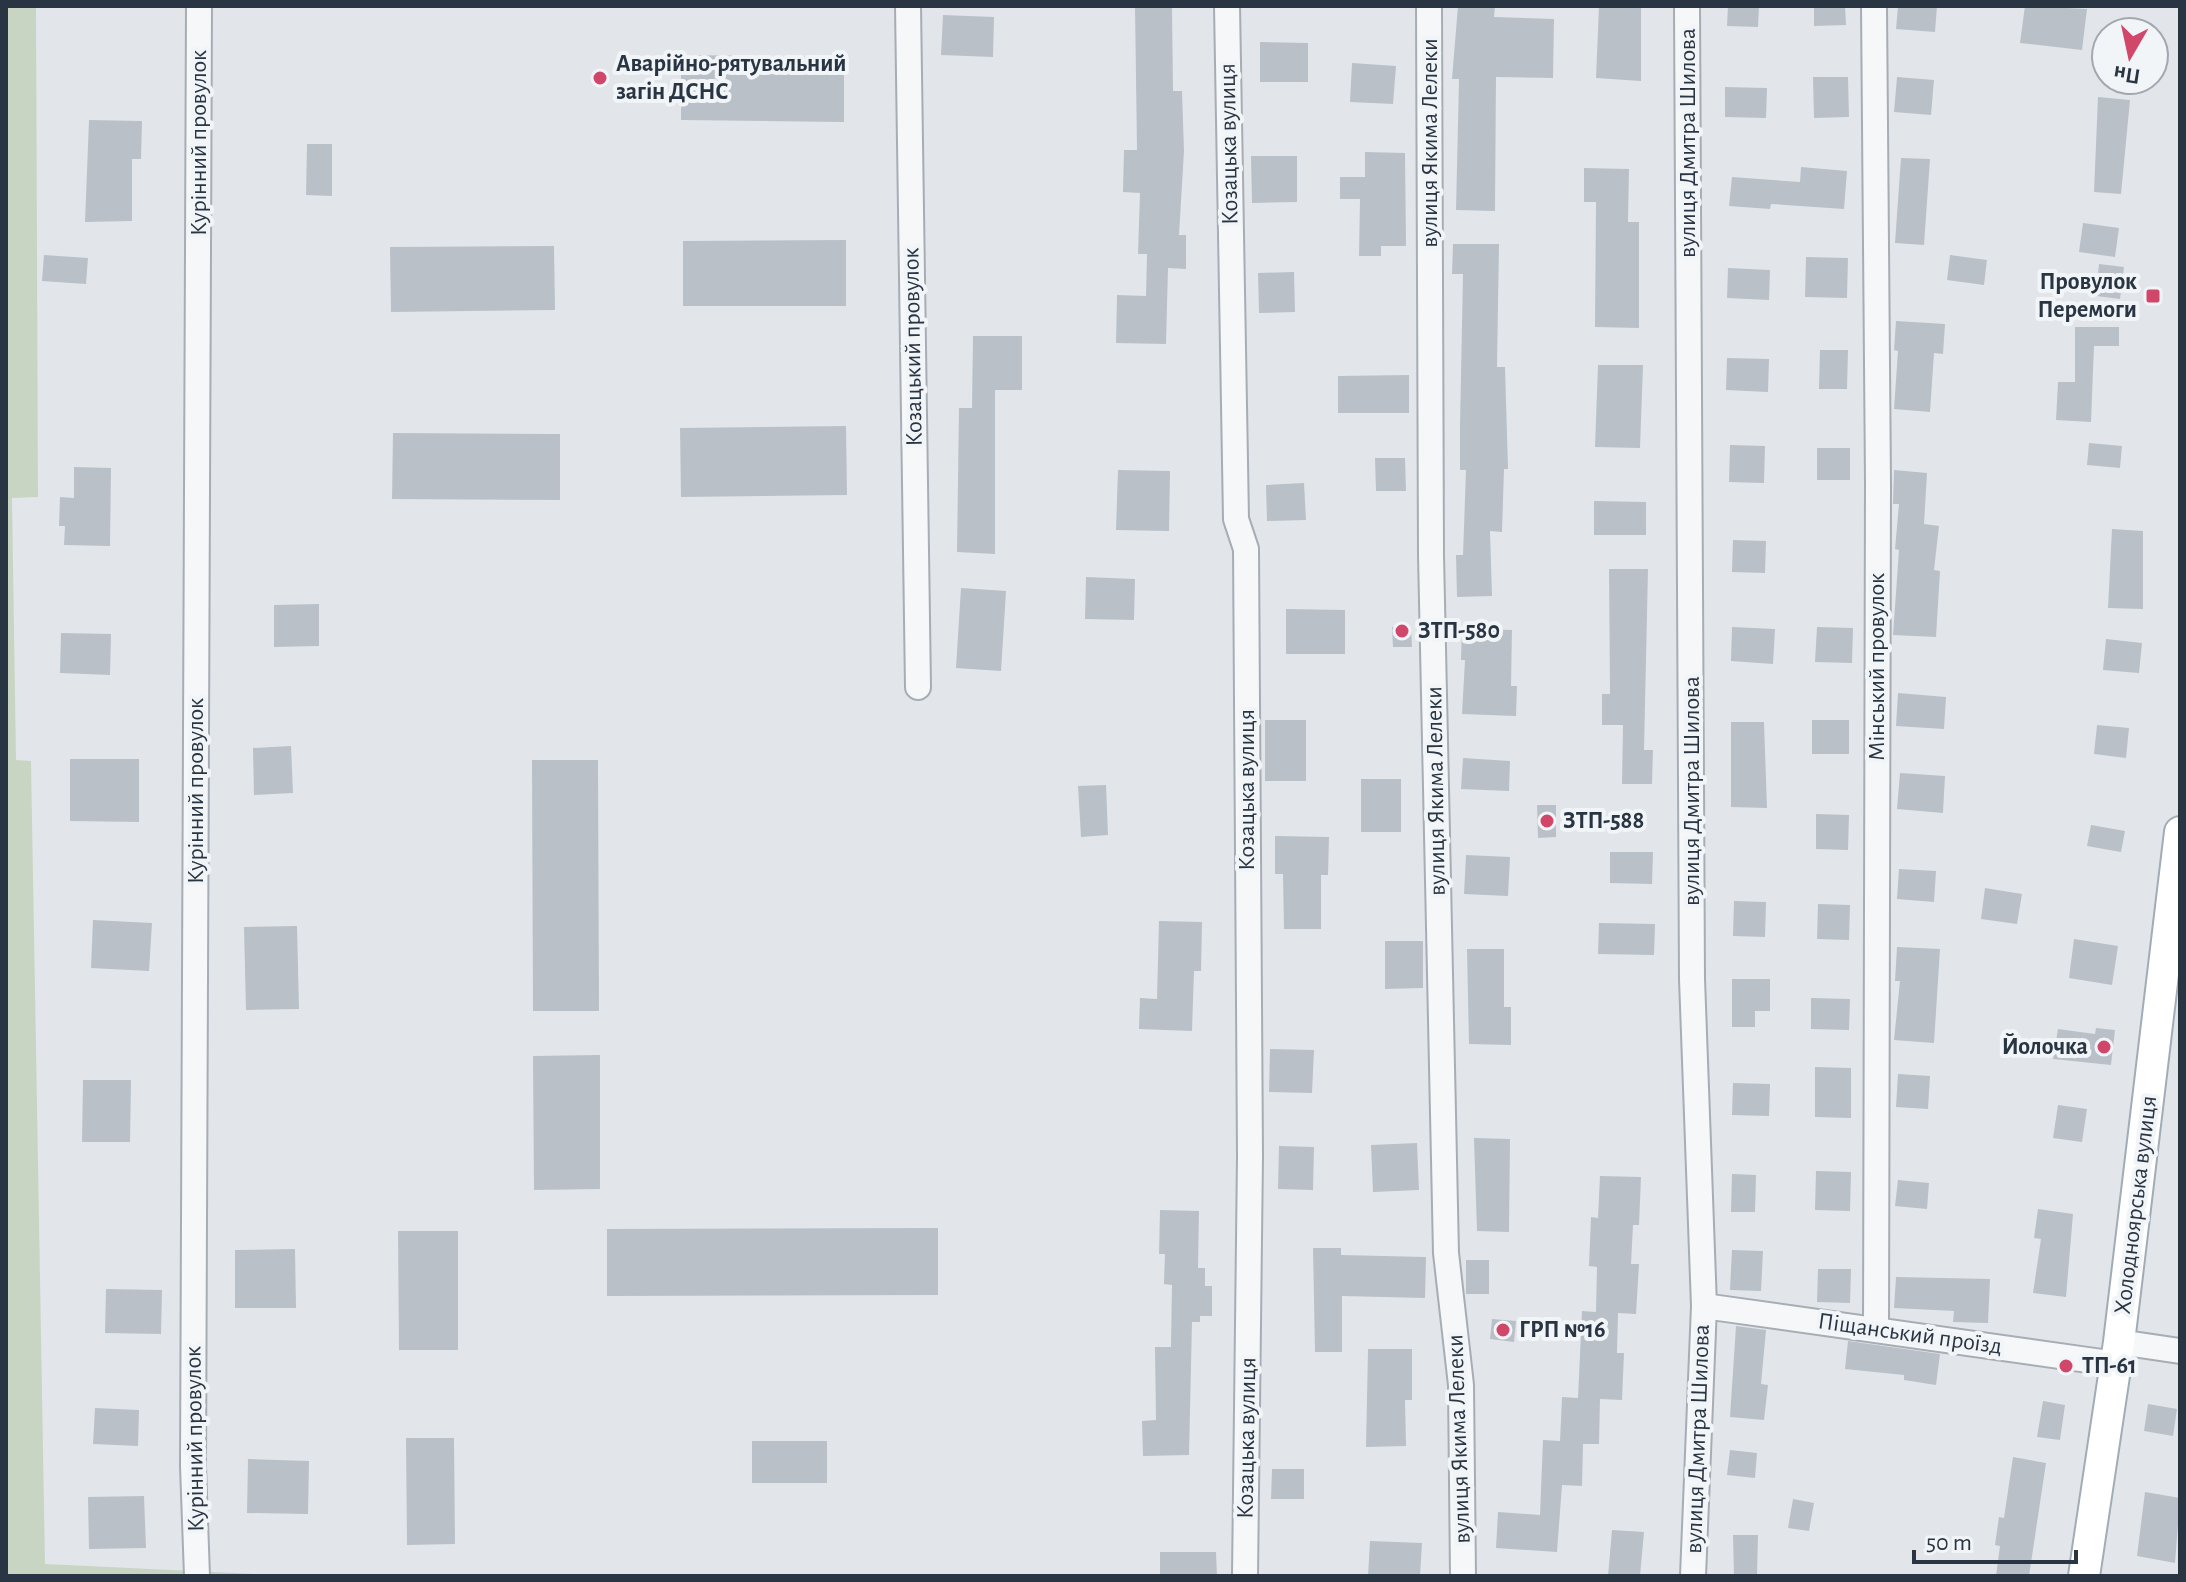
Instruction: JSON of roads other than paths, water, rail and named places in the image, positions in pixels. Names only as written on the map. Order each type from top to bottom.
[{"type":"main road","name":"Холодноярська вулиця","points":[[2084,1576],[2117,1353],[2180,832]]},
{"type":"street","name":"Курінний провулок","points":[[197,1576],[193,1434],[199,6]]},
{"type":"street","name":"Козацький провулок","points":[[908,6],[918,687]]},
{"type":"street","name":"Козацька вулиця","points":[[1227,6],[1236,519],[1246,549],[1250,1156],[1245,1576]]},
{"type":"street","name":"вулиця Якима Лелеки","points":[[1429,6],[1431,571],[1446,1253],[1461,1385],[1463,1576]]},
{"type":"street","name":"вулиця Дмитра Шилова","points":[[1687,6],[1692,979],[1704,1306],[1693,1576]]},
{"type":"street","name":"Мінський провулок","points":[[1874,6],[1878,483],[1876,1328]]},
{"type":"street","name":"Піщанський проїзд","points":[[1704,1306],[1876,1328],[2117,1353],[2180,1351]]},
{"type":"place","name":"Аварійно-рятувальний загін ДСНС","points":[[600,78]]},
{"type":"place","name":"Провулок Перемоги","points":[[2153,296]]},
{"type":"place","name":"ЗТП-580","points":[[1402,631]]},
{"type":"place","name":"ЗТП-588","points":[[1547,821]]},
{"type":"place","name":"Йолочка","points":[[2104,1047]]},
{"type":"place","name":"ГРП №16","points":[[1503,1330]]},
{"type":"place","name":"ТП-61","points":[[2066,1366]]}]
